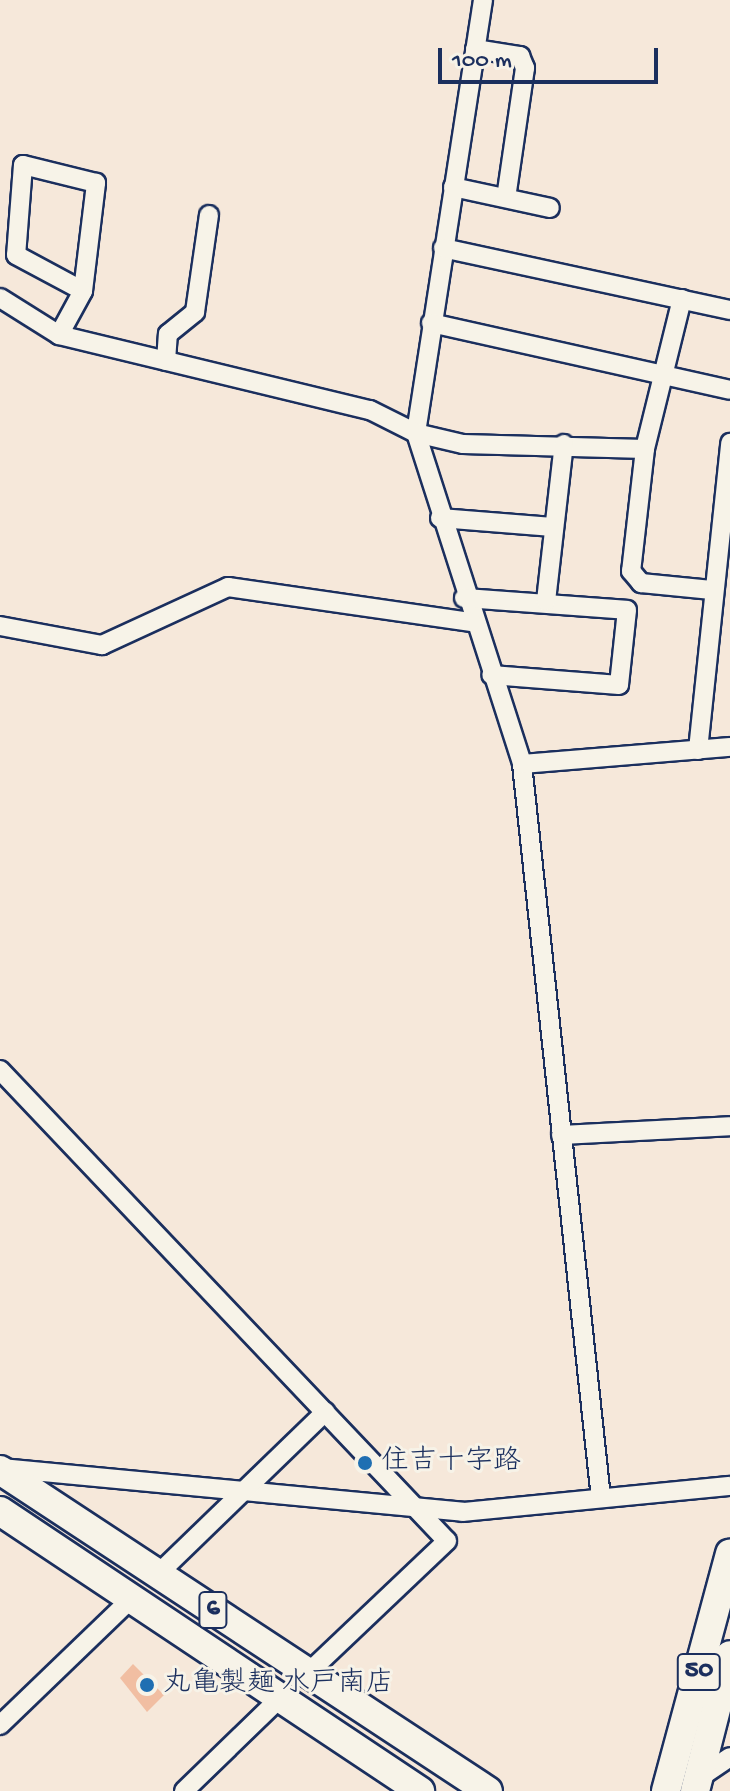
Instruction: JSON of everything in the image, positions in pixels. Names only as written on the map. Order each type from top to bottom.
[{"type":"highway","name":"6","points":[[0,1469],[488,1791]]},
{"type":"highway","name":"6","points":[[0,1511],[420,1791]]},
{"type":"highway","name":"50","points":[[666,1791],[730,1553]]},
{"type":"highway","name":"50","points":[[697,1784],[730,1655]]},
{"type":"street","points":[[483,0],[416,433],[464,598],[522,764],[601,1498]]},
{"type":"street","points":[[475,49],[520,56],[525,68],[506,198]]},
{"type":"street","points":[[59,335],[83,291],[96,183],[23,165],[16,255],[83,291]]},
{"type":"street","points":[[453,187],[550,208]]},
{"type":"street","points":[[166,361],[168,334],[195,312],[209,215]]},
{"type":"street","points":[[443,248],[730,310]]},
{"type":"street","points":[[0,298],[59,335],[370,410],[416,433],[463,444],[564,444],[645,449]]},
{"type":"street","points":[[682,299],[645,449],[631,571],[641,583],[712,590]]},
{"type":"street","points":[[431,323],[730,390]]},
{"type":"street","points":[[698,750],[712,590],[723,536],[730,443]]},
{"type":"street","points":[[546,601],[564,444]]},
{"type":"street","points":[[440,518],[553,527]]},
{"type":"street","points":[[0,626],[102,645],[228,587],[472,622]]},
{"type":"street","points":[[464,598],[546,601],[627,610],[619,685],[491,675]]},
{"type":"street","points":[[522,764],[730,747]]},
{"type":"street","points":[[0,1070],[447,1541],[308,1673]]},
{"type":"street","points":[[561,1135],[730,1126]]},
{"type":"street","points":[[158,1574],[325,1412]]},
{"type":"street","points":[[0,1469],[419,1510],[730,1486]]},
{"type":"street","points":[[0,1725],[132,1598]]},
{"type":"street","points":[[184,1791],[281,1697]]},
{"type":"street","points":[[697,1784],[730,1757]]},
{"type":"building","points":[[133,1664],[164,1695],[147,1712],[120,1678]]},
{"type":"place","name":"住吉十字路","points":[[365,1463]]},
{"type":"place","name":"丸亀製麺 水戸南店","points":[[147,1685]]}]
